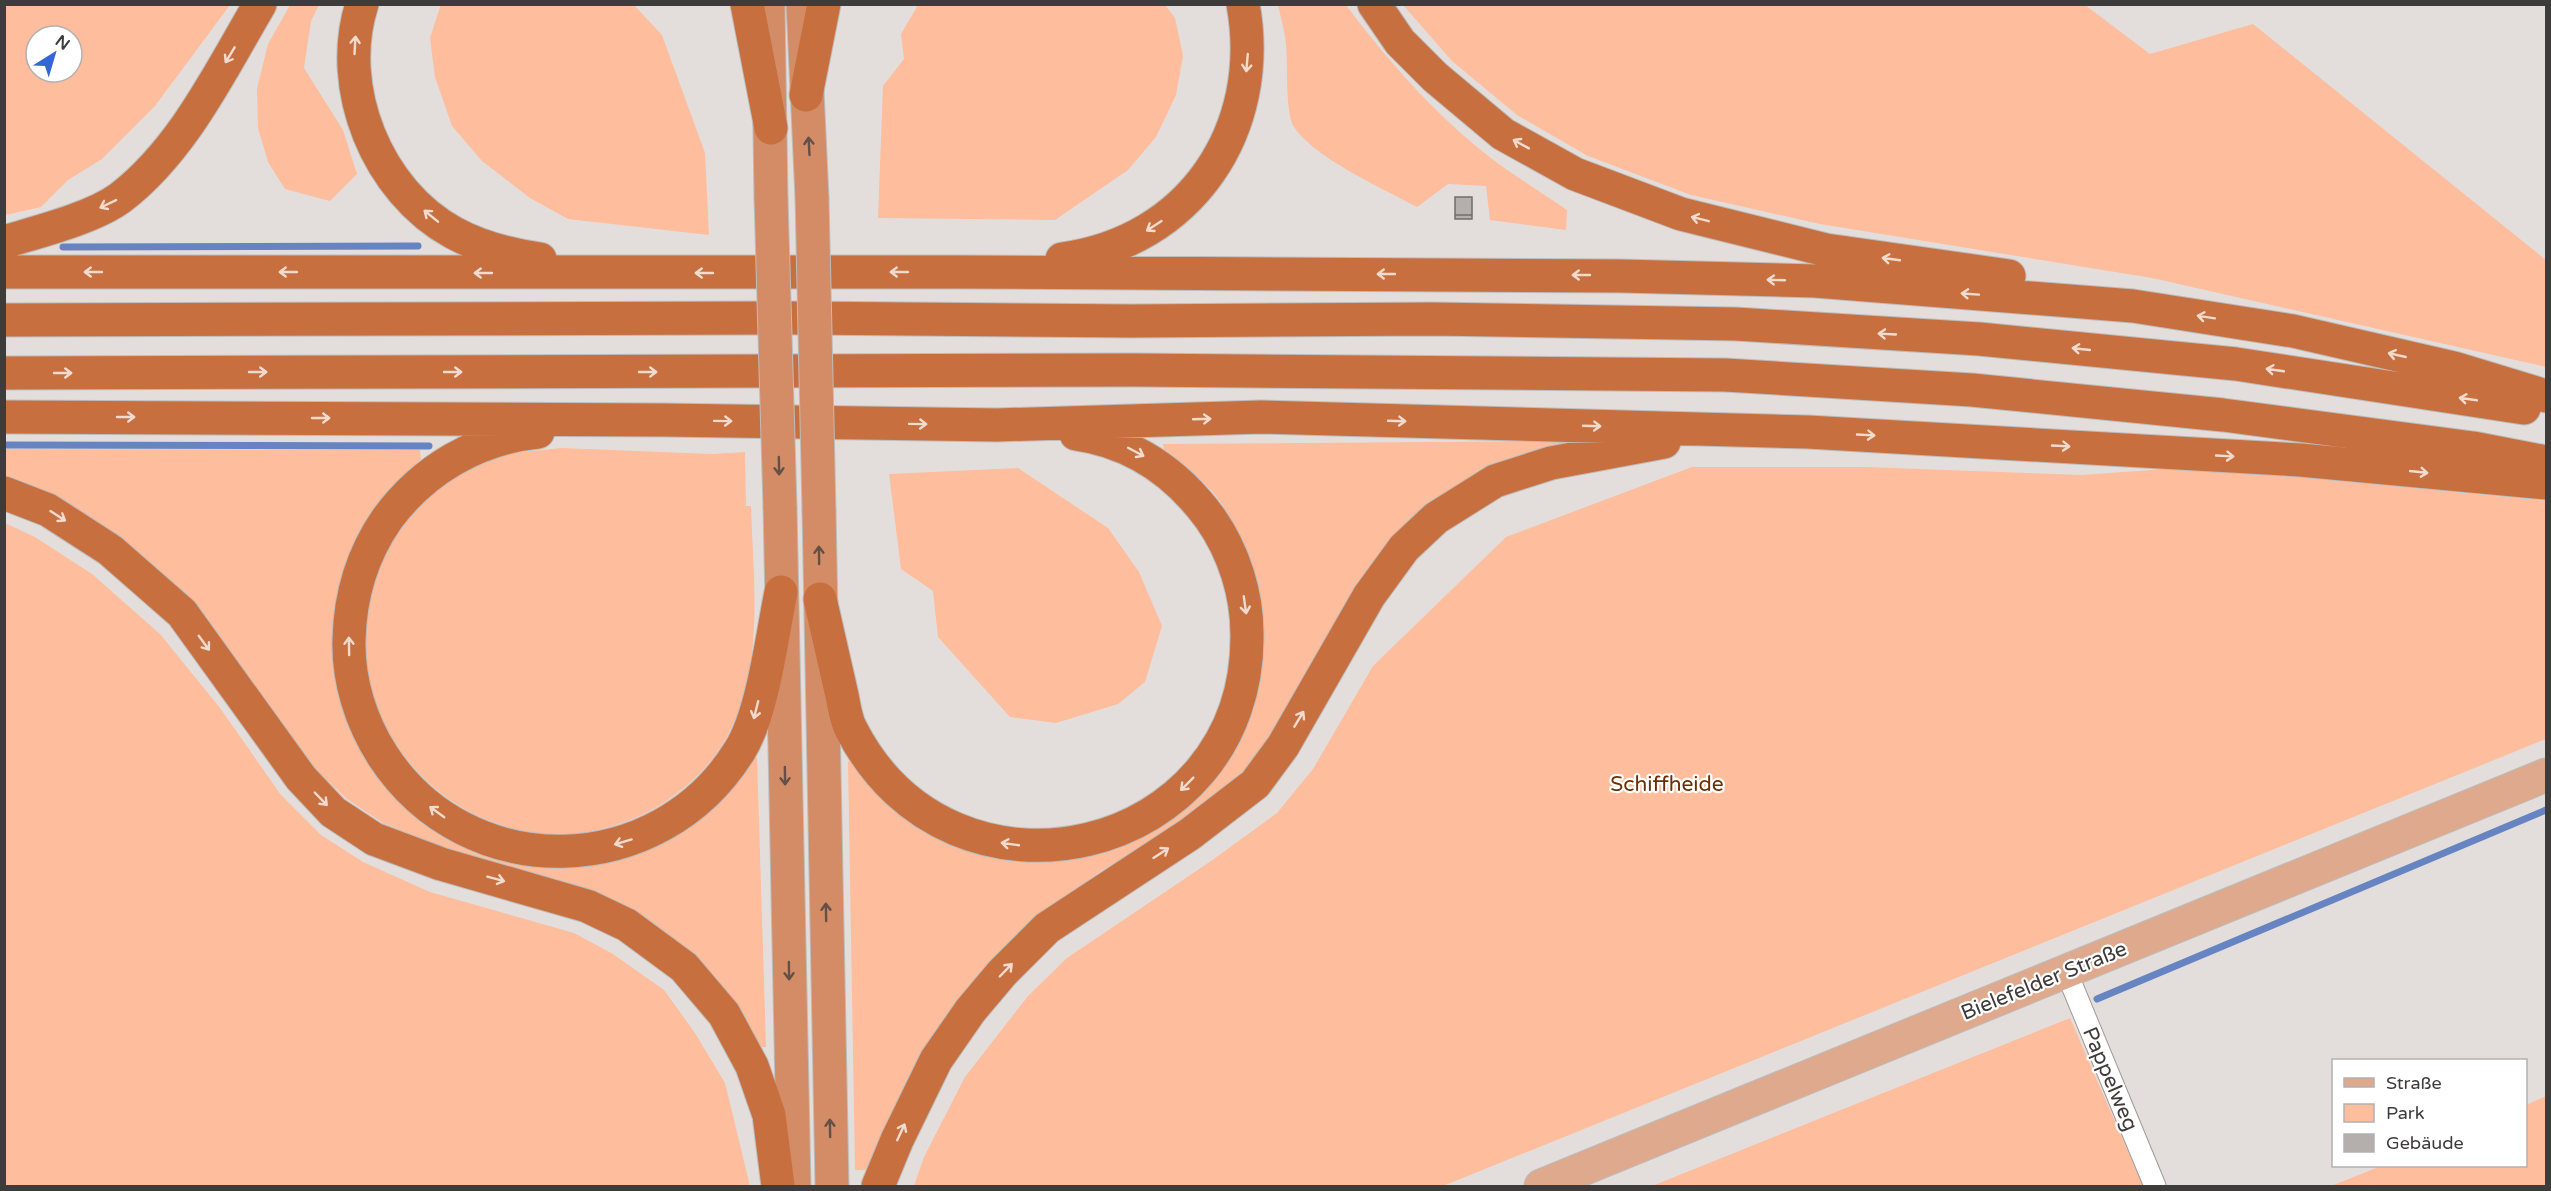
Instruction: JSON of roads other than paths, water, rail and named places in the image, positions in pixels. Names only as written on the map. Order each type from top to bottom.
[{"type":"highway","points":[[4,242],[75,220],[119,198],[154,165],[179,134],[260,4]]},
{"type":"highway","points":[[362,4],[354,62],[362,113],[382,161],[413,201],[454,233],[509,255],[625,273]]},
{"type":"highway","points":[[747,4],[771,128]]},
{"type":"highway","points":[[768,4],[794,1186]]},
{"type":"highway","points":[[803,4],[812,198],[832,1186]]},
{"type":"highway","points":[[806,95],[824,4]]},
{"type":"highway","points":[[957,272],[1092,255],[1136,237],[1178,209],[1212,167],[1238,114],[1248,56],[1244,4]]},
{"type":"highway","points":[[1374,4],[1400,42],[1435,77],[1503,134],[1575,174],[1681,214],[1826,250],[2048,282],[2133,306]]},
{"type":"highway","points":[[4,272],[957,272],[1633,276],[1815,281],[2133,306],[2293,331],[2454,368],[2547,396]]},
{"type":"highway","points":[[4,320],[1433,319],[1736,324],[1979,339],[2236,364],[2547,411]]},
{"type":"highway","points":[[4,373],[1135,370],[1725,375],[1972,390],[2223,415],[2473,448],[2547,462]]},
{"type":"highway","points":[[4,417],[664,420],[997,425],[1261,417],[1808,432],[2300,460],[2547,483]]},
{"type":"highway","points":[[664,420],[526,434],[475,448],[431,473],[395,508],[369,551],[359,574],[353,598],[349,640],[351,674],[357,698],[368,729],[390,766],[418,797],[446,818],[469,831],[518,848],[561,852],[596,849],[646,834],[669,822],[710,789],[742,748],[753,723],[781,592]]},
{"type":"highway","points":[[820,599],[849,726],[861,748],[876,768],[912,803],[955,829],[978,837],[1028,846],[1077,843],[1102,837],[1133,824],[1168,802],[1186,785],[1218,745],[1239,698],[1245,673],[1248,648],[1245,606],[1238,572],[1228,548],[1216,526],[1189,492],[1164,469],[1142,455],[1119,444],[1079,435],[997,425]]},
{"type":"highway","points":[[878,1186],[897,1140],[936,1060],[970,1011],[1002,973],[1047,928],[1190,834],[1255,784],[1283,746],[1369,596],[1404,548],[1437,518],[1495,481],[1551,462],[1672,441],[1808,432]]},
{"type":"highway","points":[[4,493],[48,510],[110,550],[182,613],[301,778],[333,812],[374,839],[441,864],[586,906],[627,925],[684,968],[724,1014],[752,1066],[769,1115],[778,1186]]},
{"type":"main road","name":"Bielefelder Straße","points":[[1541,1186],[2547,775]]},
{"type":"street","name":"Pappelweg","points":[[2066,971],[2155,1186]]},
{"type":"waterway","points":[[63,247],[418,246]]},
{"type":"waterway","points":[[4,445],[429,446]]},
{"type":"waterway","points":[[2097,999],[2546,810]]},
{"type":"park label","name":"Schiffheide","points":[[1667,784]]}]
